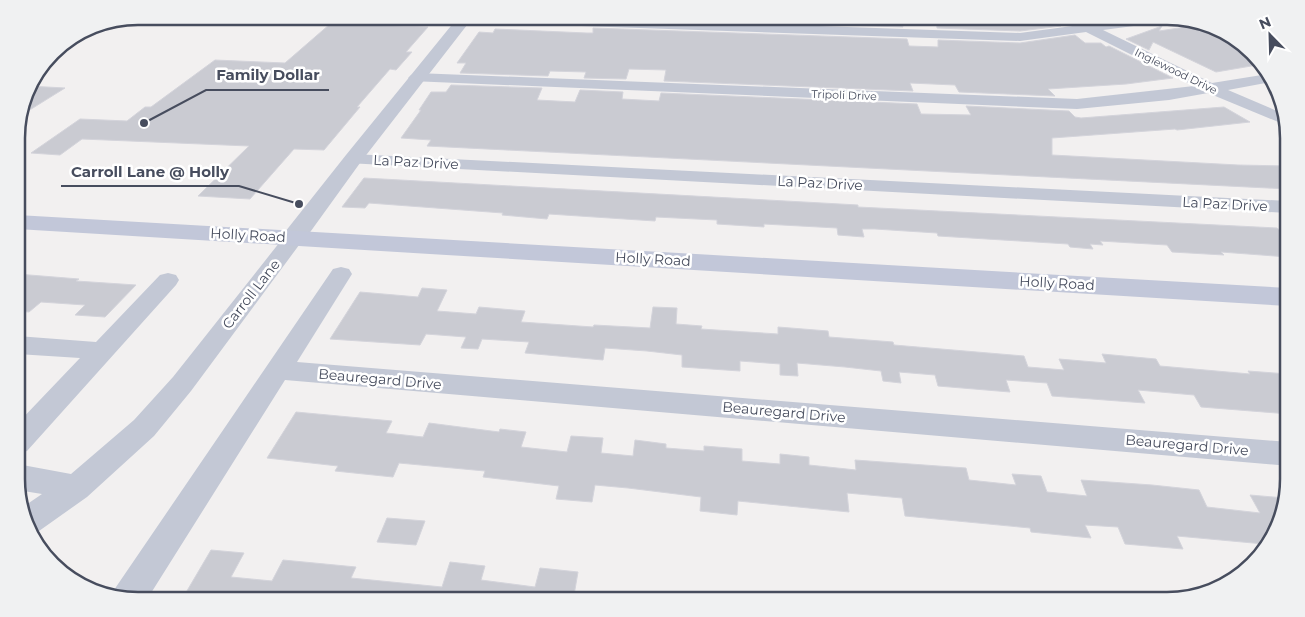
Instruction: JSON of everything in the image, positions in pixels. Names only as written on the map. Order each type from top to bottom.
[{"type":"main road","name":"Holly Road","points":[[25,222],[1280,296]]},
{"type":"street","name":"Carroll Lane","points":[[33,518],[76,488],[144,428],[182,384],[352,159],[459,25]]},
{"type":"street","points":[[768,25],[919,29],[1020,37],[1118,25]]},
{"type":"street","name":"Inglewood Drive","points":[[1084,25],[1210,88],[1278,118]]},
{"type":"street","name":"Tripoli Drive","points":[[416,78],[1077,104],[1210,88],[1263,79]]},
{"type":"street","name":"La Paz Drive","points":[[352,159],[1280,208]]},
{"type":"street","points":[[133,592],[341,274]]},
{"type":"street","points":[[25,434],[168,280]]},
{"type":"street","points":[[25,346],[102,351]]},
{"type":"street","name":"Beauregard Drive","points":[[279,370],[1280,453]]},
{"type":"street","points":[[25,478],[76,488]]},
{"type":"building","points":[[329,25],[428,27],[406,52],[412,52],[396,70],[390,69],[357,107],[360,107],[324,150],[294,149],[250,199],[198,196],[249,146],[82,139],[60,155],[31,153],[80,119],[127,121],[145,107],[151,107],[215,60],[285,63]]},
{"type":"building","points":[[847,25],[902,25],[903,27]]},
{"type":"building","points":[[937,25],[1061,26],[1020,31],[937,28]]},
{"type":"building","points":[[1162,26],[1159,31],[1187,27],[1210,34],[1236,48],[1245,56],[1245,60],[1249,60],[1254,66],[1216,72],[1153,42],[1149,50],[1126,39]]},
{"type":"building","points":[[593,28],[907,39],[909,46],[938,47],[938,40],[1020,43],[1075,35],[1085,43],[1101,43],[1106,47],[1109,46],[1173,78],[1126,84],[1048,89],[1055,96],[959,92],[955,85],[910,83],[913,91],[664,81],[666,70],[629,69],[626,79],[584,78],[586,72],[550,71],[548,76],[460,73],[466,63],[457,63],[479,32],[493,33],[495,29],[593,33]]},
{"type":"building","points":[[451,85],[542,88],[537,100],[575,102],[580,90],[623,92],[622,99],[659,101],[661,93],[917,104],[921,114],[971,115],[966,106],[1069,111],[1075,117],[1081,118],[1224,107],[1250,122],[1177,130],[1052,138],[1052,155],[1280,166],[1280,189],[427,146],[431,140],[401,138],[431,92],[446,92]]},
{"type":"building","points":[[38,87],[65,88],[29,111]]},
{"type":"building","points":[[364,178],[858,205],[858,207],[1277,228],[1280,230],[1280,256],[1221,252],[1224,255],[1172,252],[1167,245],[1100,241],[1103,245],[1090,244],[1093,249],[1070,247],[1068,244],[938,236],[937,233],[875,229],[862,229],[864,237],[838,235],[837,228],[764,224],[764,227],[717,224],[717,220],[656,217],[655,221],[549,214],[547,219],[502,215],[503,213],[369,203],[365,208],[342,207]]},
{"type":"building","points":[[25,275],[79,279],[76,281],[136,285],[105,317],[75,315],[85,305],[41,302],[29,312],[25,312]]},
{"type":"building","points":[[422,288],[447,290],[437,311],[476,314],[479,307],[525,311],[521,322],[593,327],[594,325],[650,328],[653,307],[677,308],[676,324],[702,326],[701,329],[778,334],[778,327],[828,331],[829,337],[893,342],[894,345],[1024,356],[1028,367],[1064,370],[1059,359],[1106,363],[1102,354],[1156,359],[1160,366],[1250,374],[1248,371],[1280,373],[1280,413],[1201,407],[1194,395],[1138,390],[1145,403],[1052,396],[1047,383],[1006,380],[1010,392],[938,386],[935,375],[899,372],[901,383],[883,381],[881,371],[797,363],[798,376],[780,375],[780,364],[740,361],[740,371],[682,367],[682,355],[647,351],[605,348],[603,360],[525,353],[529,342],[482,339],[478,349],[461,348],[466,337],[426,334],[420,345],[330,339],[360,292],[418,297]]},
{"type":"building","points":[[296,412],[392,421],[386,433],[423,437],[429,423],[499,432],[500,429],[526,432],[521,447],[567,452],[571,436],[603,438],[601,453],[633,456],[635,440],[666,444],[666,448],[704,451],[704,446],[742,449],[742,461],[780,464],[780,454],[809,457],[809,465],[856,470],[855,460],[966,468],[969,480],[1016,485],[1012,474],[1041,476],[1047,492],[1087,496],[1081,480],[1152,485],[1199,490],[1207,507],[1260,513],[1250,495],[1278,497],[1271,522],[1260,544],[1177,536],[1183,549],[1125,544],[1118,527],[1085,525],[1091,538],[1031,532],[1030,528],[905,516],[902,498],[847,493],[849,512],[738,501],[737,515],[700,511],[701,497],[628,488],[595,485],[592,502],[556,499],[559,486],[483,477],[485,471],[399,463],[393,477],[335,471],[338,466],[267,458]]},
{"type":"building","points":[[387,518],[425,521],[416,545],[377,542]]},
{"type":"building","points":[[211,550],[244,553],[231,577],[272,581],[283,560],[356,567],[351,578],[442,587],[450,562],[485,566],[481,580],[535,587],[540,568],[578,572],[575,592],[186,592]]},
{"type":"place","name":"Family Dollar","points":[[144,123]]},
{"type":"place","name":"Carroll Lane @ Holly","points":[[299,204]]}]
